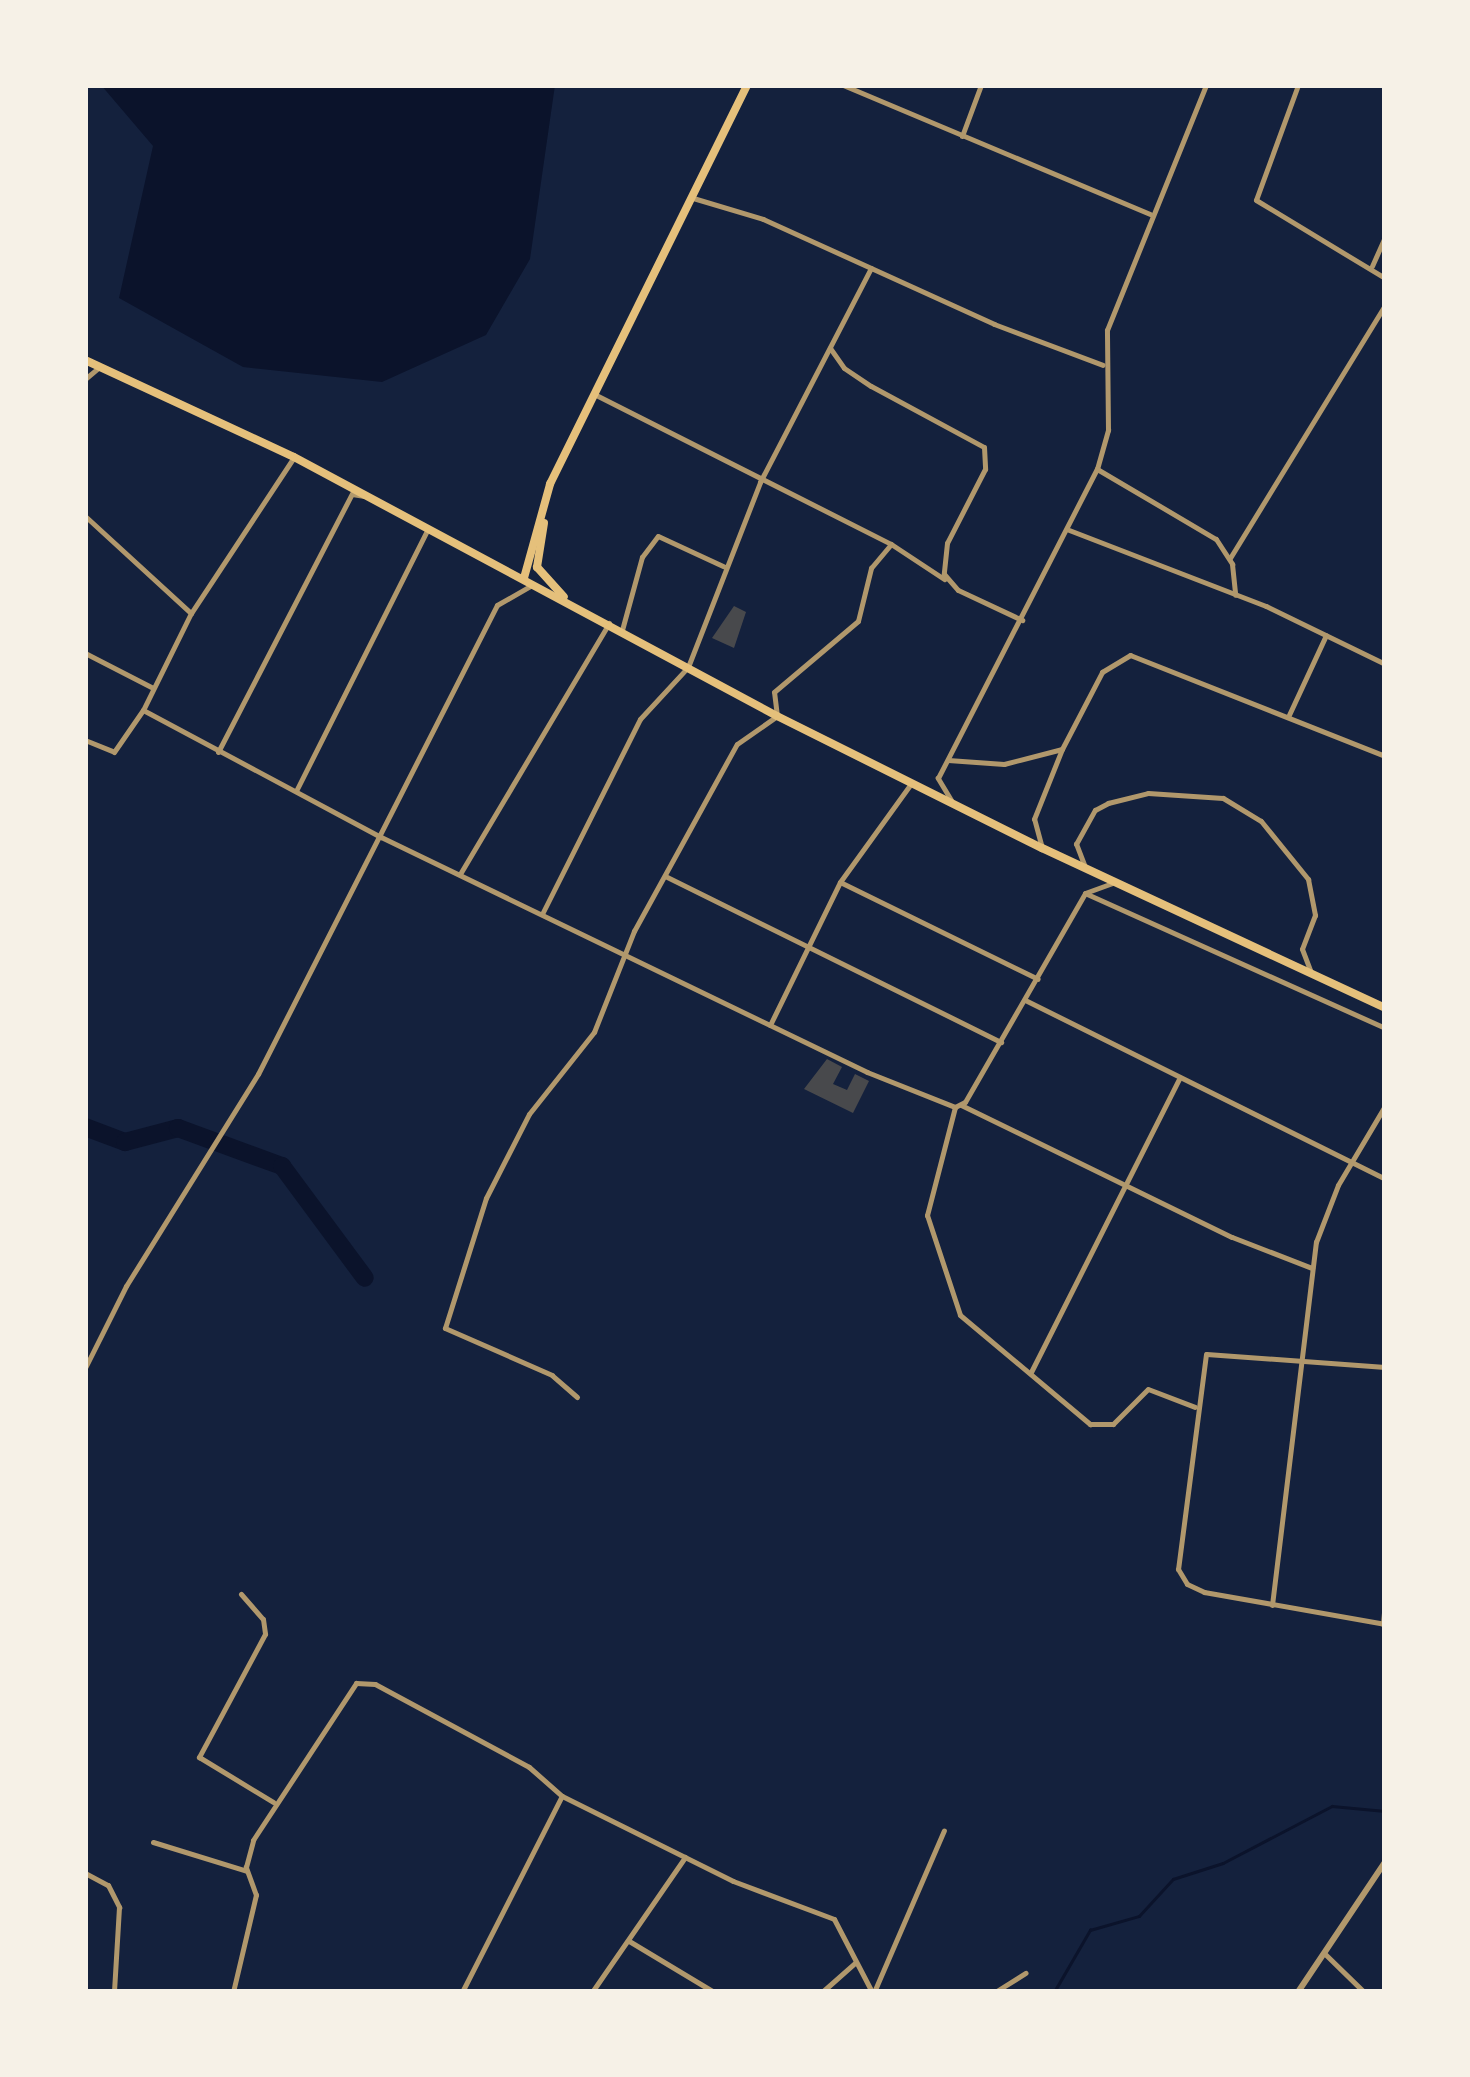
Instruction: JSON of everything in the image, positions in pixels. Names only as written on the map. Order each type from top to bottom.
[{"type":"highway","points":[[528,582],[550,484],[747,85]]},
{"type":"highway","points":[[85,360],[372,497],[777,716],[1086,870],[1385,1008]]},
{"type":"highway","points":[[550,484],[537,567],[567,600]]},
{"type":"street","points":[[843,85],[1150,214]]},
{"type":"street","points":[[962,136],[981,85]]},
{"type":"street","points":[[950,800],[938,778],[1070,530],[1097,469],[1108,430],[1103,365],[1107,330],[1150,214],[1206,85]]},
{"type":"street","points":[[1298,85],[1256,200],[1268,212],[1372,266],[1385,278]]},
{"type":"street","points":[[693,198],[726,213],[763,219],[1103,365]]},
{"type":"street","points":[[1372,266],[1385,236]]},
{"type":"street","points":[[542,914],[640,718],[688,668],[723,566],[760,482],[871,268]]},
{"type":"street","points":[[1230,558],[1385,305]]},
{"type":"street","points":[[830,347],[844,368],[984,447],[985,469],[943,554],[946,580]]},
{"type":"street","points":[[85,378],[101,366]]},
{"type":"street","points":[[594,394],[760,482],[891,544],[946,580],[1022,620]]},
{"type":"street","points":[[85,740],[114,752],[143,710],[192,612],[294,457]]},
{"type":"street","points":[[1097,469],[1206,530],[1230,558],[1235,595]]},
{"type":"street","points":[[218,752],[352,494],[372,497]]},
{"type":"street","points":[[85,516],[192,612]]},
{"type":"street","points":[[296,791],[428,528]]},
{"type":"street","points":[[1070,530],[1235,595],[1385,664]]},
{"type":"street","points":[[622,630],[642,557],[654,538],[723,566]]},
{"type":"street","points":[[577,1397],[552,1375],[445,1324],[489,1190],[529,1114],[594,1032],[622,956],[737,744],[777,716],[774,692],[858,621],[871,568],[891,544]]},
{"type":"street","points":[[85,1368],[126,1286],[258,1074],[497,605],[528,582]]},
{"type":"street","points":[[460,874],[609,623]]},
{"type":"street","points":[[1288,717],[1326,635]]},
{"type":"street","points":[[85,653],[152,688]]},
{"type":"street","points":[[1042,848],[1034,818],[1062,749],[1102,672],[1130,655],[1385,756]]},
{"type":"street","points":[[143,710],[381,837],[622,956],[1312,1268]]},
{"type":"street","points":[[948,760],[990,765],[1062,749]]},
{"type":"street","points":[[770,1025],[840,882],[913,781]]},
{"type":"street","points":[[1086,870],[1076,844],[1095,810],[1108,803],[1188,792],[1241,807],[1284,843],[1308,880],[1316,915],[1302,949],[1312,974]]},
{"type":"street","points":[[665,876],[1001,1042]]},
{"type":"street","points":[[840,882],[1038,978]]},
{"type":"street","points":[[1114,883],[1085,893],[1001,1042],[958,1106],[928,1199],[935,1250],[960,1315],[1090,1424],[1113,1424],[1148,1389],[1195,1407]]},
{"type":"street","points":[[1085,893],[1315,992],[1385,1028]]},
{"type":"street","points":[[1315,992],[1338,986]]},
{"type":"street","points":[[1025,1000],[1385,1180]]},
{"type":"street","points":[[1031,1372],[1180,1077]]},
{"type":"street","points":[[1272,1604],[1312,1268],[1326,1213],[1385,1106]]},
{"type":"street","points":[[1385,1367],[1209,1352],[1195,1407],[1179,1573],[1204,1592],[1384,1624],[1385,1600]]},
{"type":"street","points":[[241,1594],[263,1619],[266,1634],[198,1756],[273,1802]]},
{"type":"street","points":[[233,1992],[256,1896],[248,1871],[253,1840],[273,1802],[356,1683],[366,1682],[540,1772],[562,1796],[685,1857],[834,1919],[874,1992]]},
{"type":"street","points":[[462,1992],[562,1796]]},
{"type":"street","points":[[874,1992],[944,1830]]},
{"type":"street","points":[[154,1842],[248,1871]]},
{"type":"street","points":[[592,1992],[685,1857]]},
{"type":"street","points":[[1298,1992],[1385,1862]]},
{"type":"street","points":[[85,1873],[108,1885],[119,1907],[114,1992]]},
{"type":"street","points":[[629,1940],[714,1992]]},
{"type":"street","points":[[1324,1953],[1364,1992]]},
{"type":"street","points":[[822,1992],[856,1962]]},
{"type":"street","points":[[994,1992],[1026,1974]]},
{"type":"water","points":[[101,85],[555,85],[530,259],[486,335],[382,382],[243,367],[119,298],[153,146]]},
{"type":"building","points":[[734,606],[746,612],[734,648],[712,638]]},
{"type":"building","points":[[827,1059],[842,1067],[833,1084],[847,1090],[855,1074],[869,1081],[853,1113],[804,1089]]},
{"type":"waterway","points":[[85,1127],[125,1142],[178,1128],[282,1166],[365,1278]]},
{"type":"waterway","points":[[1054,1992],[1090,1930],[1139,1916],[1173,1879],[1223,1863],[1332,1806],[1385,1811]]}]
